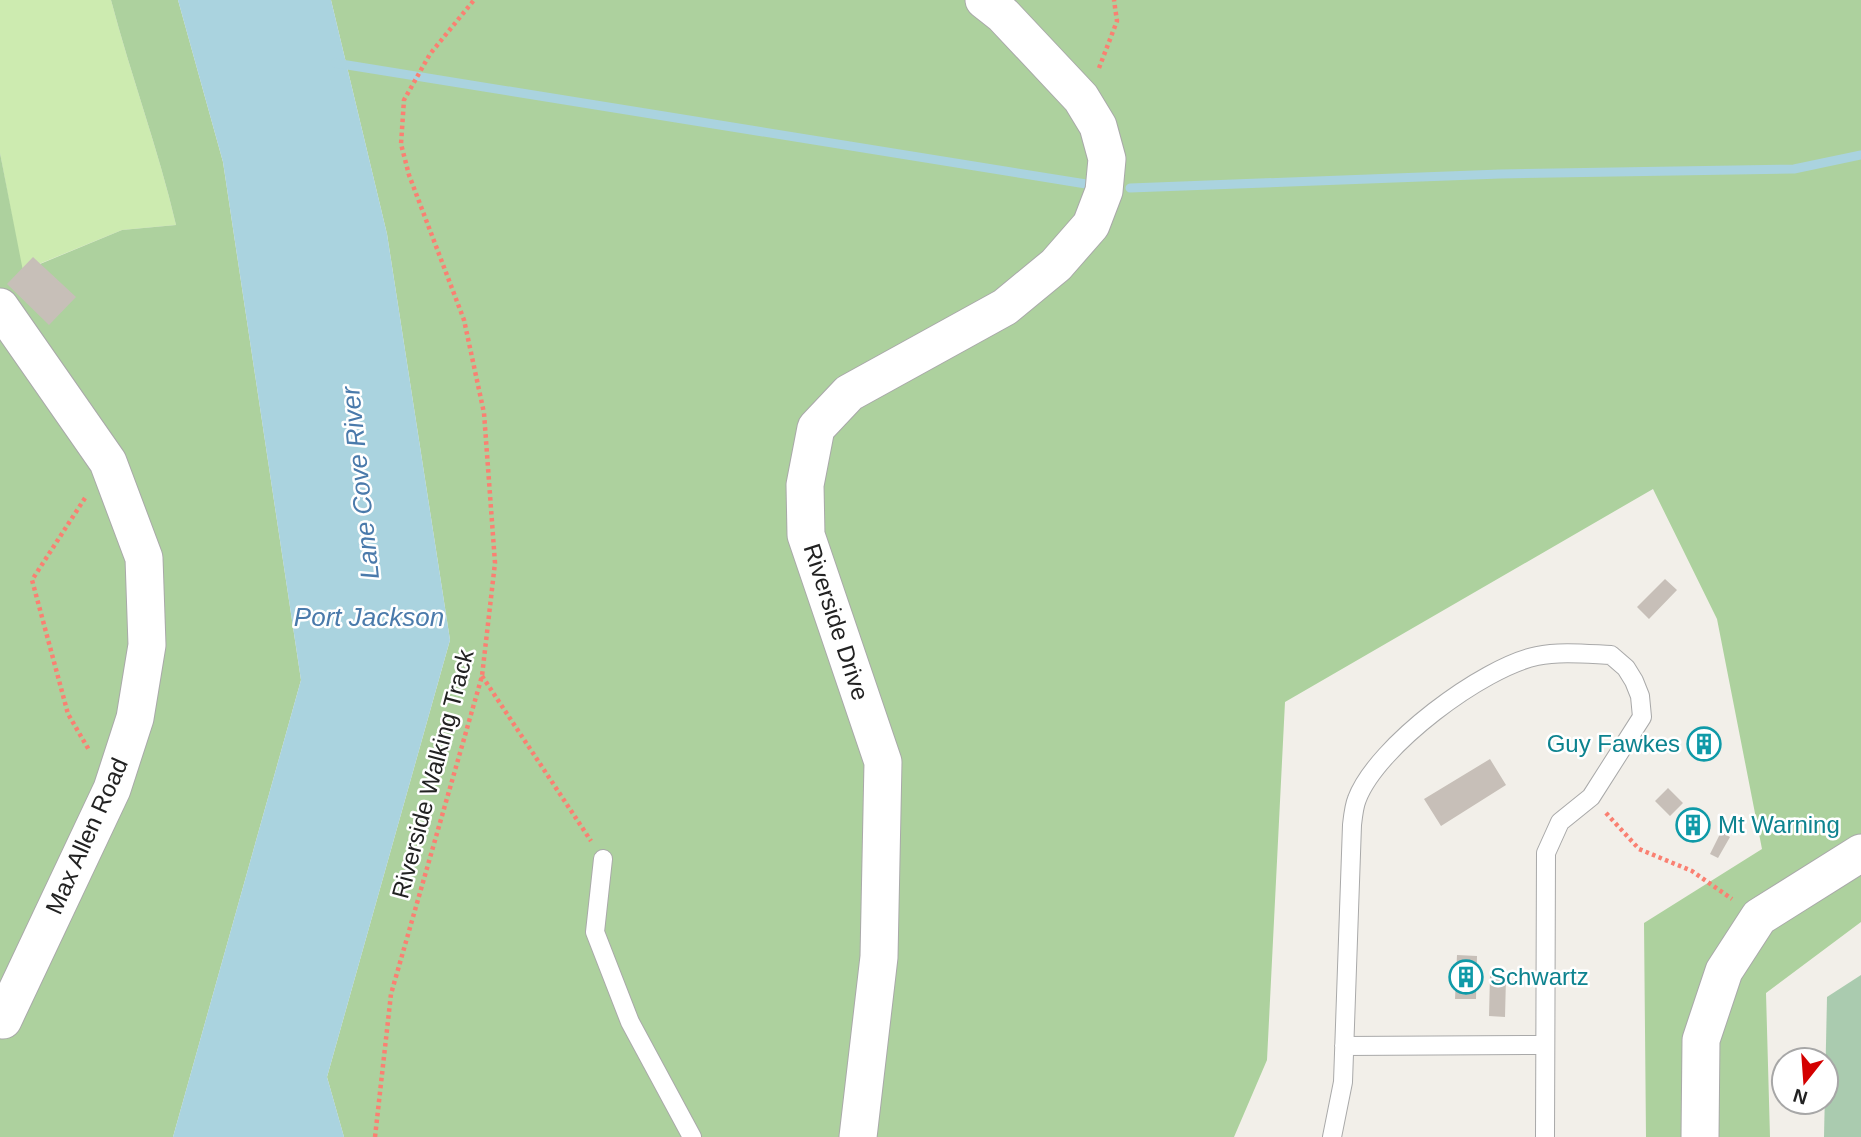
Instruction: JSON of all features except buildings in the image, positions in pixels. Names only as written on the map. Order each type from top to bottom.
[{"type":"street","name":"Riverside Drive","points":[[858,1137],[879,957],[883,762],[806,535],[805,485],[816,428],[849,393],[1005,307],[1056,265],[1091,225],[1104,191],[1107,159],[1098,126],[1081,98],[1003,15],[984,0]]},
{"type":"street","name":"Max Allen Road","points":[[0,307],[108,462],[144,558],[147,645],[135,718],[112,789],[3,1020]]},
{"type":"street","points":[[1700,1137],[1702,1040],[1724,971],[1759,917],[1861,853]]},
{"type":"lane","points":[[1332,1137],[1343,1082],[1352,825],[1356,800],[1375,769],[1410,733],[1480,678],[1533,656],[1611,655],[1626,668],[1634,681],[1640,696],[1642,717],[1591,797],[1560,821],[1546,853],[1545,1137]]},
{"type":"lane","points":[[603,859],[595,932],[630,1023],[692,1137]]},
{"type":"lane","points":[[1344,1046],[1544,1045]]},
{"type":"path","name":"Riverside Walking Track","points":[[375,1137],[391,994],[482,676],[495,563],[484,413],[464,320],[401,144],[407,94],[428,58],[474,0]]},
{"type":"path","points":[[1081,98],[1097,74],[1117,21],[1114,0]]},
{"type":"path","points":[[108,462],[32,580],[68,714],[112,789]]},
{"type":"path","points":[[482,676],[603,859]]},
{"type":"path","points":[[1591,797],[1639,849],[1692,871],[1726,895]]},
{"type":"green space","points":[[0,0],[111,0],[176,225],[122,230],[22,271],[0,153]]},
{"type":"green space","points":[[111,0],[178,0],[223,162],[301,680],[173,1137],[0,1137],[0,153],[23,271],[122,230],[176,225]]},
{"type":"green space","points":[[331,0],[1861,0],[1861,922],[1766,993],[1770,1137],[1646,1137],[1644,923],[1762,849],[1717,619],[1653,489],[1285,702],[1267,1060],[1234,1137],[344,1137],[327,1077],[450,640],[387,234]]},
{"type":"green space","points":[[1861,975],[1861,1137],[1824,1137],[1824,1116],[1840,1116],[1840,1046],[1826,1046],[1827,997]]},
{"type":"water","name":"Port Jackson","points":[[178,0],[331,0],[387,234],[450,640],[327,1077],[344,1137],[173,1137],[301,680],[223,162]]},
{"type":"waterway","points":[[335,63],[1086,184]]},
{"type":"waterway","points":[[1130,188],[1500,174],[1794,169],[1861,155]]},
{"type":"place","name":"Guy Fawkes","points":[[1704,744]]},
{"type":"place","name":"Mt Warning","points":[[1693,825]]},
{"type":"place","name":"Schwartz","points":[[1466,977]]},
{"type":"water label","name":"Lane Cove River","points":[[360,483]]}]
